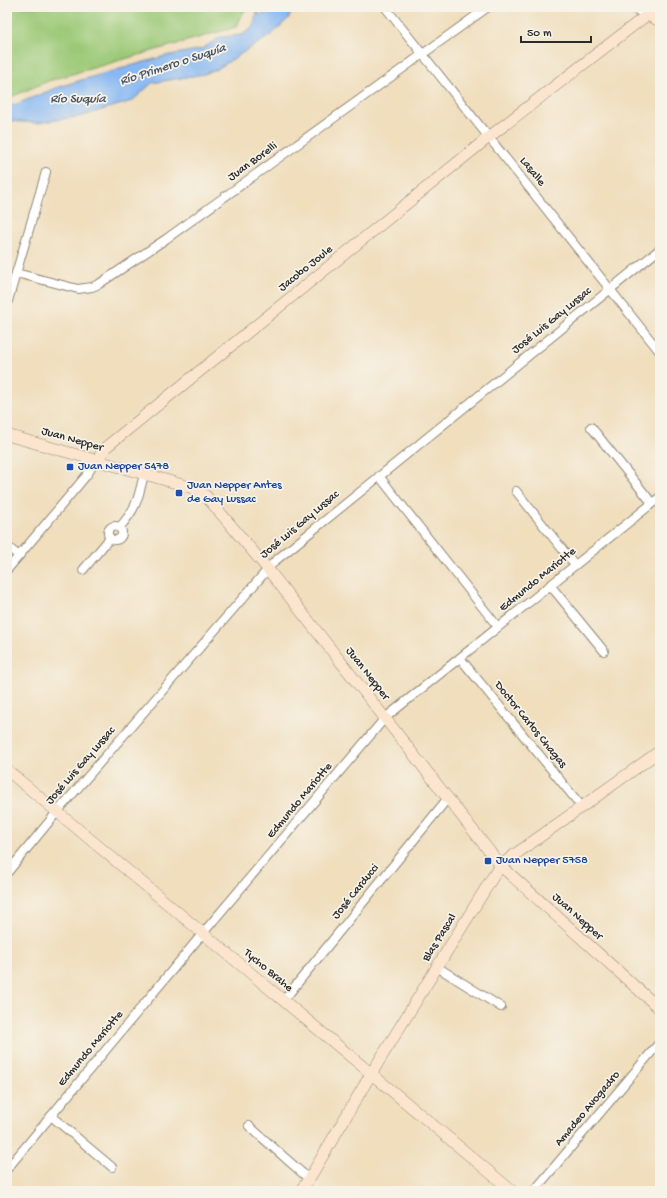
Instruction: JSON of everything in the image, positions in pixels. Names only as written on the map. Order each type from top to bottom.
[{"type":"main road","points":[[647,15],[660,21]]},
{"type":"main road","name":"Jacobo Joule","points":[[96,461],[106,447],[489,137],[647,15]]},
{"type":"main road","name":"Juan Nepper","points":[[7,435],[199,490],[211,501],[267,568],[501,866],[660,1009]]},
{"type":"main road","name":"Blas Pascal","points":[[300,1191],[309,1179],[371,1074],[501,866],[510,858],[660,751]]},
{"type":"main road","name":"Tycho Brahe","points":[[7,770],[512,1191]]},
{"type":"street","name":"Lasalle","points":[[385,7],[660,352]]},
{"type":"street","name":"Juan Borelli","points":[[16,273],[78,289],[92,287],[99,284],[166,239],[488,7]]},
{"type":"street","points":[[630,7],[647,15]]},
{"type":"street","points":[[7,304],[46,172]]},
{"type":"street","name":"José Luis Gay Lussac","points":[[7,873],[57,812],[267,568],[660,249]]},
{"type":"street","points":[[591,427],[652,504]]},
{"type":"street","name":"Jacobo Joule","points":[[7,570],[86,476],[96,461]]},
{"type":"street","points":[[83,570],[110,538],[108,532],[111,527],[116,526],[119,528],[136,505],[144,474]]},
{"type":"street","points":[[379,476],[498,628]]},
{"type":"street","points":[[516,491],[574,565]]},
{"type":"street","name":"Edmundo Mariotte","points":[[7,1169],[203,933],[385,718],[660,497]]},
{"type":"street","points":[[7,546],[19,556]]},
{"type":"street","points":[[550,585],[604,651]]},
{"type":"street","name":"Doctor Carlos Chagas","points":[[460,658],[582,807]]},
{"type":"street","name":"José Carducci","points":[[283,1001],[448,798]]},
{"type":"street","points":[[437,967],[502,1007]]},
{"type":"street","name":"Amadeo Avogadro","points":[[534,1191],[660,1042]]},
{"type":"street","points":[[51,1116],[112,1167]]},
{"type":"street","points":[[249,1126],[309,1179]]},
{"type":"green space","points":[[7,7],[246,8],[236,27],[48,81],[11,97],[7,97]]},
{"type":"water","name":"Río Suquía","points":[[254,7],[261,7],[259,10],[259,15],[268,11],[266,7],[294,7],[288,19],[271,35],[217,69],[204,74],[152,83],[132,101],[82,116],[37,123],[7,121],[7,104],[14,105],[56,88],[165,56],[202,49],[220,37],[242,35],[253,27],[257,13]]},
{"type":"place","name":"Juan Nepper 5478","points":[[70,467]]},
{"type":"place","name":"Juan Nepper Antes de Gay Lussac","points":[[179,493]]},
{"type":"place","name":"Juan Nepper 5758","points":[[488,861]]},
{"type":"water label","name":"Río Primero o Suquía","points":[[173,65]]}]
